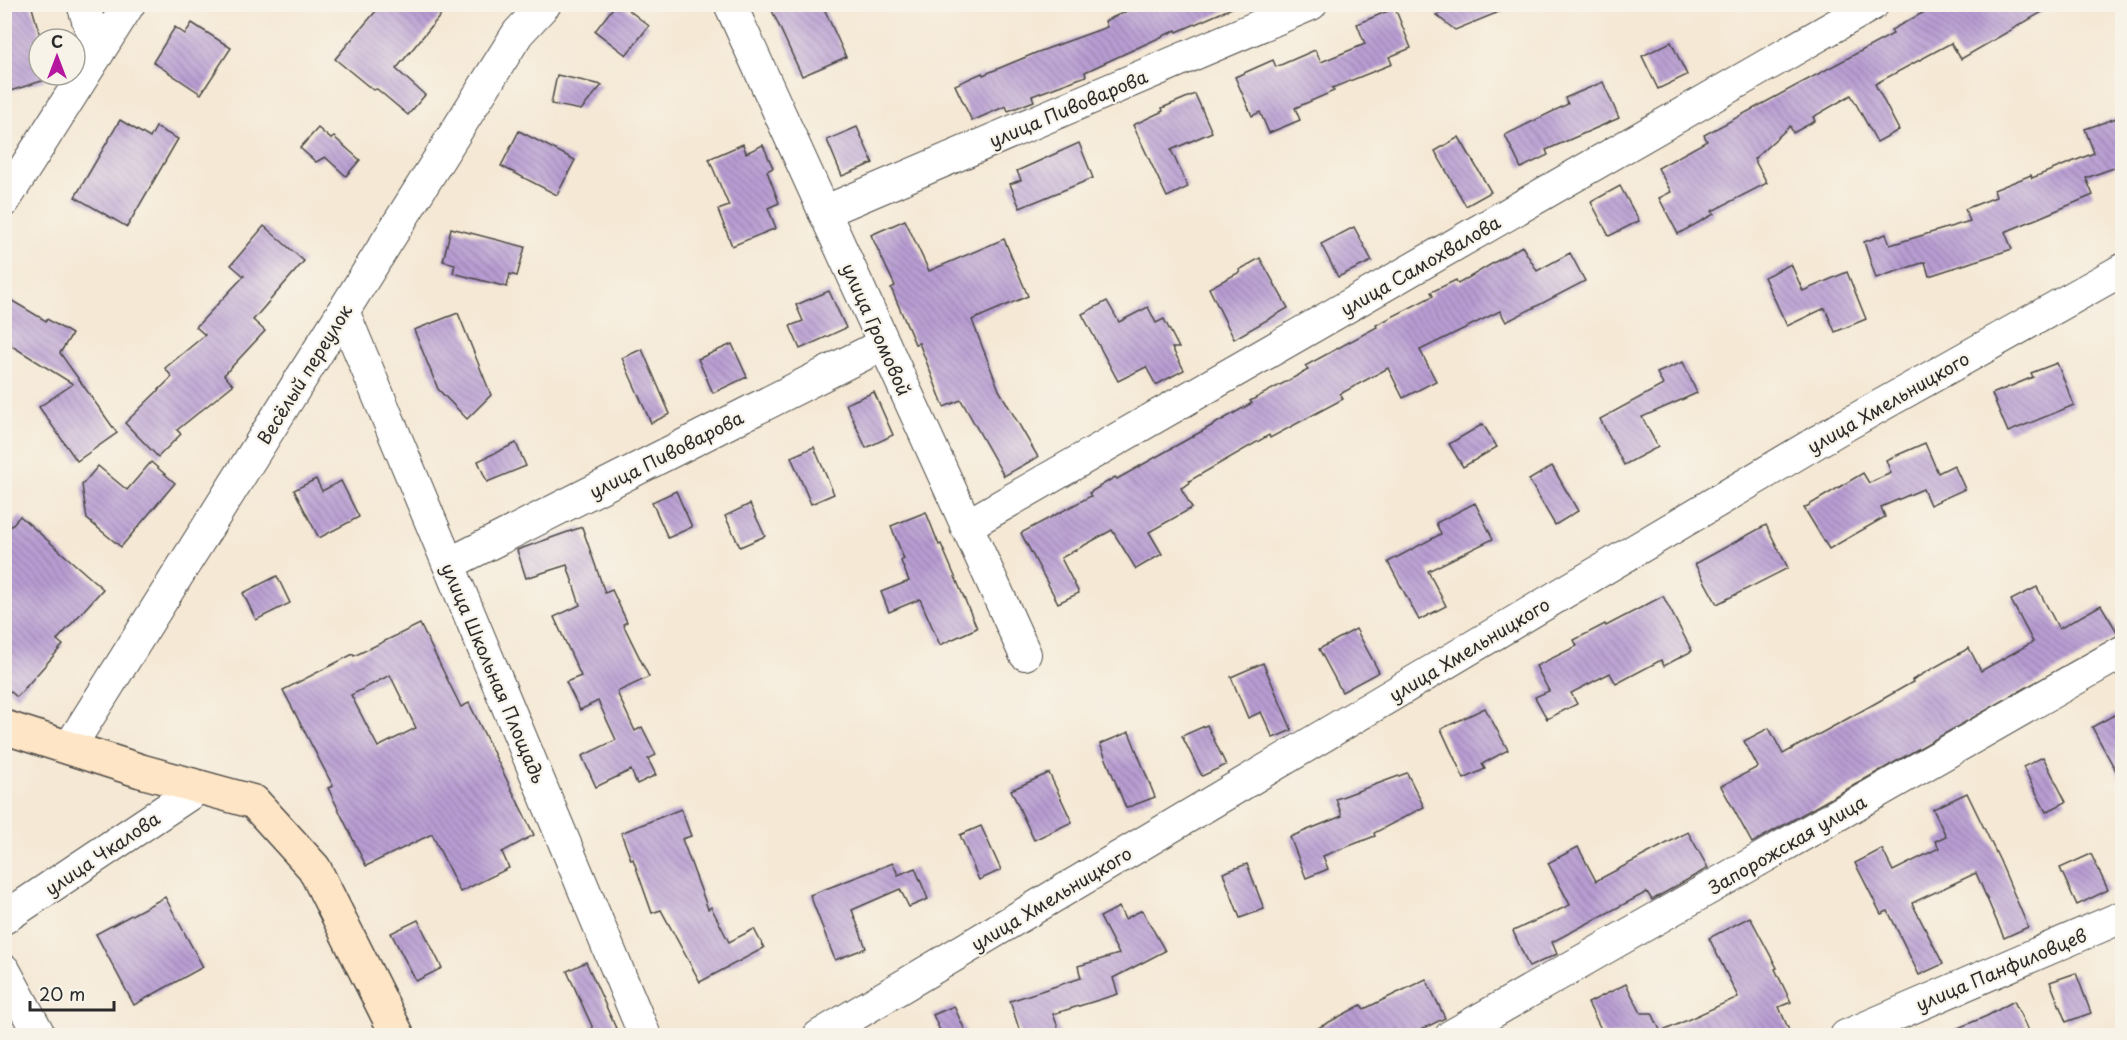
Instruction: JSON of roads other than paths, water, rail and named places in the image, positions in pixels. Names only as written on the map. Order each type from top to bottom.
[{"type":"main road","points":[[4,727],[254,802],[314,868],[398,1035]]},
{"type":"street","points":[[83,4],[98,53]]},
{"type":"street","points":[[4,201],[129,4]]},
{"type":"street","name":"Весёлый переулок","points":[[69,748],[518,33],[545,4]]},
{"type":"street","name":"улица Громовой","points":[[730,4],[1024,654]]},
{"type":"street","name":"улица Пивоварова","points":[[824,212],[1311,4]]},
{"type":"street","name":"улица Самохвалова","points":[[966,526],[1873,4]]},
{"type":"street","name":"улица Хмельницкого","points":[[819,1035],[1837,430],[2122,270]]},
{"type":"street","name":"улица Школьная Площадь","points":[[343,311],[645,1035]]},
{"type":"street","name":"улица Пивоварова","points":[[449,564],[884,344]]},
{"type":"street","name":"Запорожская улица","points":[[1451,1035],[2122,652]]},
{"type":"street","name":"улица Чкалова","points":[[4,918],[200,787]]},
{"type":"street","name":"улица Панфиловцев","points":[[1846,1035],[2122,916]]},
{"type":"street","points":[[4,970],[40,1035]]}]
